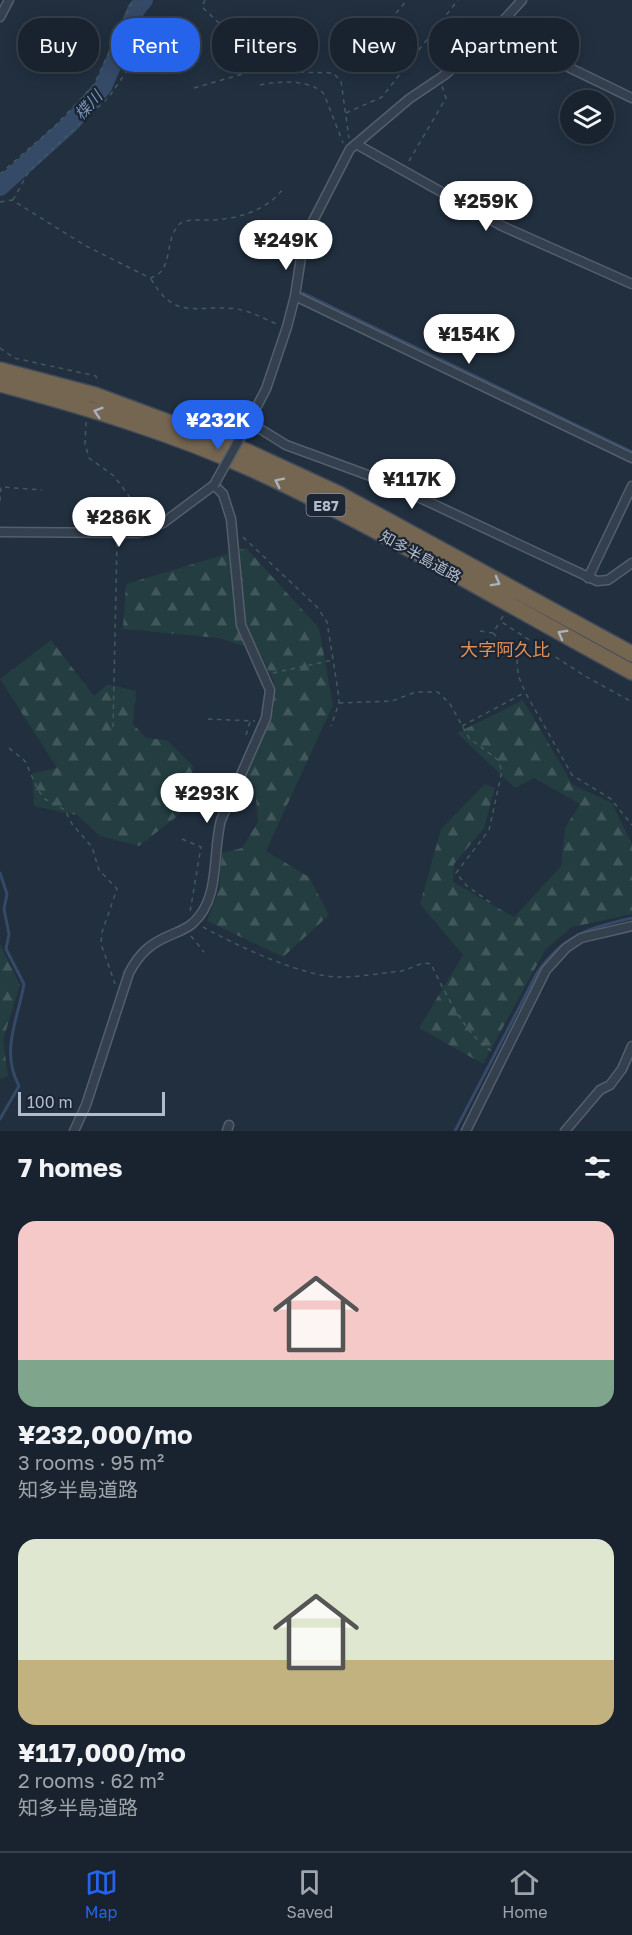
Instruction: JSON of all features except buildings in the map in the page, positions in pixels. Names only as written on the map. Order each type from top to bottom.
[{"type":"highway","name":"知多半島道路","points":[[0,370],[95,395],[246,451],[339,494],[632,654]]},
{"type":"highway","name":"知多半島道路","points":[[0,384],[120,419],[252,469],[330,507],[632,672]]},
{"type":"highway","points":[[587,648],[597,660],[632,679]]},
{"type":"street","points":[[0,17],[9,0]]},
{"type":"street","points":[[506,18],[522,0]]},
{"type":"street","points":[[0,532],[116,535],[150,530],[192,503],[214,485],[266,389],[287,327],[295,296],[302,251],[313,221],[352,147],[400,106],[447,72]]},
{"type":"street","points":[[578,72],[632,98]]},
{"type":"street","points":[[352,147],[502,226],[632,284]]},
{"type":"street","points":[[295,296],[632,458]]},
{"type":"street","points":[[247,425],[286,445],[384,481],[588,578],[597,581],[608,580],[632,563]]},
{"type":"street","points":[[74,1131],[86,1105],[122,995],[138,955],[153,942],[190,925],[206,905],[212,888],[221,820],[258,736],[270,702],[270,690],[264,674],[241,625],[229,507],[223,494],[214,485]]},
{"type":"street","points":[[588,578],[632,486]]},
{"type":"street","points":[[466,1131],[540,978],[555,958],[581,938],[632,926]]},
{"type":"street","points":[[565,1131],[600,1090],[610,1085],[632,1047]]},
{"type":"path","points":[[0,174],[55,126],[94,85],[133,0]]},
{"type":"path","points":[[205,0],[202,8],[214,18]]},
{"type":"path","points":[[392,18],[407,0]]},
{"type":"path","points":[[346,113],[382,97],[458,0]]},
{"type":"path","points":[[12,200],[29,171],[109,97],[141,50],[146,49],[168,74]]},
{"type":"path","points":[[194,88],[250,72]]},
{"type":"path","points":[[293,72],[333,73],[341,81],[352,147]]},
{"type":"path","points":[[409,161],[446,98],[446,93],[438,80]]},
{"type":"path","points":[[260,85],[284,82],[318,88],[324,94],[333,122],[352,147]]},
{"type":"path","points":[[150,278],[159,276],[164,269],[172,233],[182,222],[229,218],[263,208],[276,199],[282,190]]},
{"type":"path","points":[[0,202],[12,200],[86,246],[150,278],[162,297],[176,306],[194,310],[240,310],[287,327]]},
{"type":"path","points":[[0,348],[14,358],[96,376],[98,384]]},
{"type":"path","points":[[87,417],[86,453],[92,462],[118,481],[125,494],[143,515],[139,523]]},
{"type":"path","points":[[0,501],[0,487],[42,490]]},
{"type":"path","points":[[232,532],[242,536],[324,614],[334,660],[339,703],[331,726]]},
{"type":"path","points":[[113,727],[116,535]]},
{"type":"path","points":[[493,633],[506,613]]},
{"type":"path","points":[[501,621],[585,676],[632,702]]},
{"type":"path","points":[[480,631],[493,633],[517,659],[518,675],[525,692],[572,775],[611,799],[632,825]]},
{"type":"path","points":[[264,674],[334,660]]},
{"type":"path","points":[[339,703],[392,700],[416,692],[438,692],[450,704],[475,745],[498,760],[502,766],[502,778],[489,830],[456,873],[467,886],[491,903]]},
{"type":"path","points":[[462,726],[525,692]]},
{"type":"path","points":[[208,719],[255,722],[258,736]]},
{"type":"path","points":[[246,735],[250,721]]},
{"type":"path","points":[[9,748],[25,761],[38,790],[45,799],[65,810],[72,824],[95,852],[99,870],[117,889],[100,944],[108,969],[122,995]]},
{"type":"path","points":[[182,839],[201,847],[192,894],[190,925],[204,952]]},
{"type":"path","points":[[190,925],[249,951],[286,964],[340,978],[403,971],[425,962],[431,964],[446,995],[483,1046],[502,1056]]},
{"type":"green space","points":[[246,548],[319,628],[333,705],[266,851],[309,877],[329,915],[283,957],[207,921],[219,889],[222,853],[242,848],[258,822],[255,786],[244,782],[274,708],[274,682],[258,650],[218,638],[123,629],[126,584]]},
{"type":"green space","points":[[51,640],[94,696],[108,684],[136,691],[133,724],[146,738],[167,740],[193,766],[189,807],[139,846],[100,836],[77,815],[34,806],[32,773],[57,768],[0,679]]},
{"type":"green space","points":[[523,700],[573,785],[612,803],[632,844],[632,914],[572,927],[545,950],[483,1064],[419,1028],[463,955],[420,904],[441,829],[485,784],[495,788],[484,828],[454,864],[453,882],[514,917],[561,866],[565,828],[580,804],[534,778],[515,788],[457,733]]},
{"type":"green space","points":[[0,944],[20,985],[3,1040],[8,1076],[0,1079]]},
{"type":"waterway","name":"楪川","points":[[0,187],[70,124],[103,87],[136,10],[144,0]]},
{"type":"waterway","points":[[303,293],[632,452]]},
{"type":"waterway","points":[[0,873],[7,894],[4,909],[9,934],[6,949],[24,984],[11,1048],[11,1060],[19,1086],[0,1119]]},
{"type":"waterway","points":[[455,1131],[537,973],[547,960],[578,935],[603,925],[632,918]]},
{"type":"district","name":"大字阿久比","points":[[505,649]]}]
